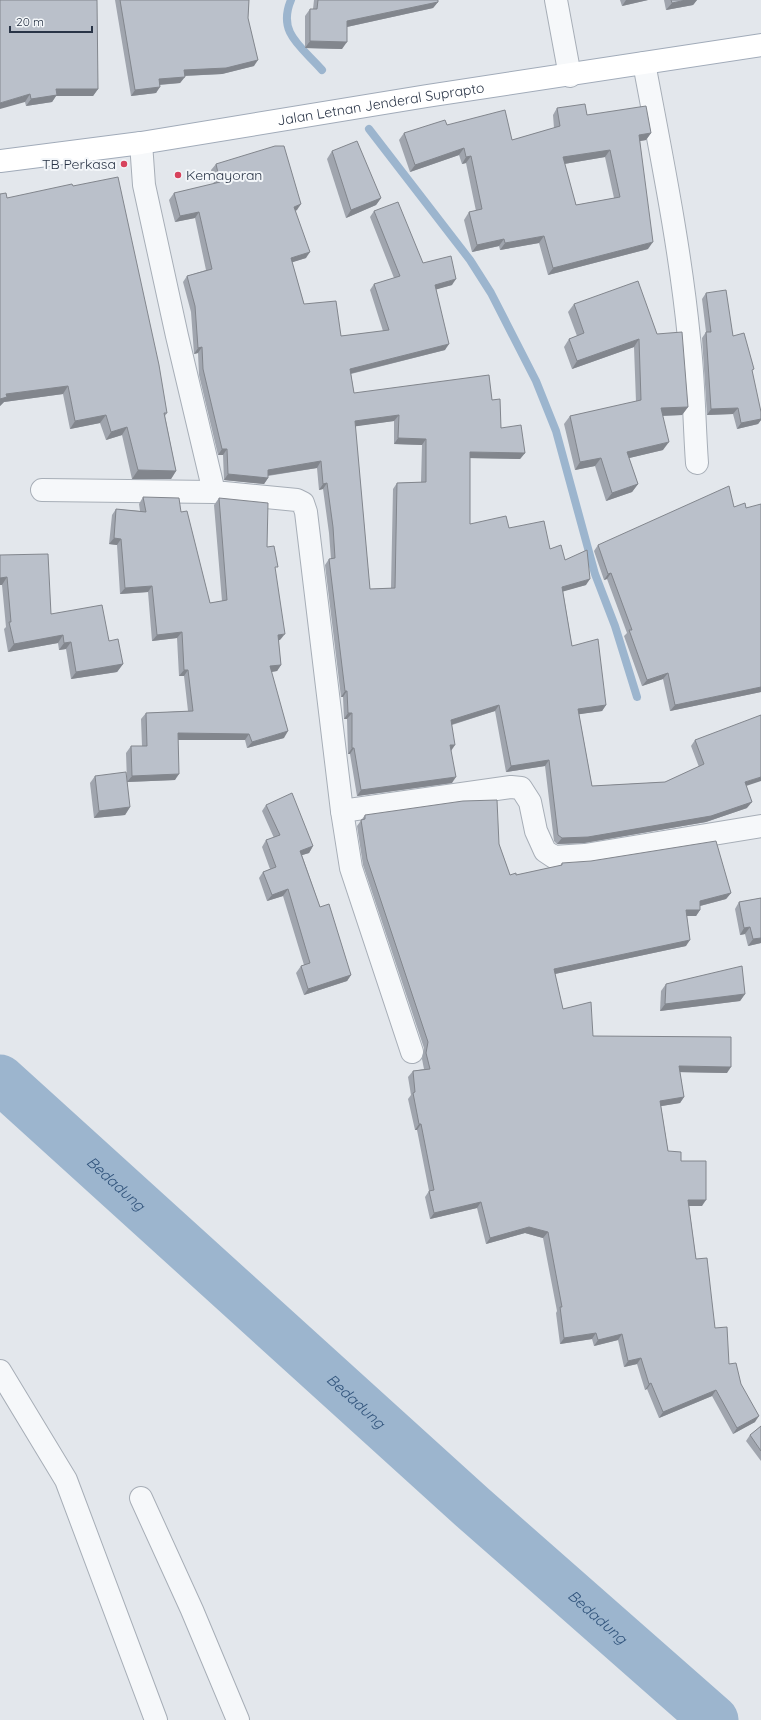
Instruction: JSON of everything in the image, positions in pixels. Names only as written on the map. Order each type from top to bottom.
[{"type":"main road","name":"Jalan Letnan Jenderal Suprapto","points":[[0,161],[141,143],[427,96],[570,76],[761,45]]},
{"type":"street","points":[[556,0],[570,76]]},
{"type":"street","points":[[644,63],[680,262],[689,339],[697,463]]},
{"type":"street","points":[[141,143],[144,185],[177,336],[214,492]]},
{"type":"street","points":[[42,490],[214,492],[297,500],[303,503],[306,512],[342,811],[351,868],[412,1052]]},
{"type":"street","points":[[342,811],[511,788],[521,788],[530,802],[536,831],[545,851],[554,857],[585,855],[761,826]]},
{"type":"street","points":[[0,1371],[66,1480],[156,1720]]},
{"type":"street","points":[[141,1498],[192,1610],[238,1720]]},
{"type":"building","points":[[0,0],[97,0],[98,89],[56,89],[57,95],[31,99],[30,94],[0,103]]},
{"type":"building","points":[[120,0],[249,0],[248,18],[258,60],[226,68],[184,70],[185,77],[159,79],[160,87],[135,90]]},
{"type":"building","points":[[318,0],[438,0],[438,2],[347,21],[347,42],[310,41],[310,9],[317,9]]},
{"type":"building","points":[[671,0],[686,0],[672,3]]},
{"type":"building","points":[[585,104],[587,115],[646,106],[651,133],[639,135],[653,242],[553,268],[544,236],[505,243],[504,239],[477,245],[469,212],[482,209],[471,156],[466,157],[464,148],[415,165],[404,133],[445,120],[447,125],[505,110],[512,140],[560,126],[557,108]],"holes":[[[610,150],[620,197],[576,205],[563,157]]]},
{"type":"building","points":[[357,141],[381,198],[351,210],[332,151]]},
{"type":"building","points":[[275,146],[284,146],[301,204],[294,207],[310,252],[291,258],[304,304],[336,301],[341,336],[389,330],[374,284],[400,276],[374,211],[398,202],[423,263],[451,256],[456,279],[435,285],[449,344],[350,369],[354,393],[489,375],[492,400],[500,399],[501,428],[521,425],[525,453],[470,452],[470,524],[506,516],[509,528],[544,521],[550,549],[561,545],[565,560],[587,550],[590,579],[562,587],[572,646],[598,639],[606,705],[578,709],[592,786],[665,782],[704,764],[695,740],[761,715],[761,777],[745,782],[752,802],[711,816],[588,837],[562,838],[558,835],[549,760],[511,766],[499,705],[451,720],[455,745],[450,745],[456,777],[361,790],[354,748],[352,748],[352,713],[348,713],[347,691],[345,691],[329,559],[335,558],[333,527],[327,483],[323,484],[321,461],[268,470],[268,478],[228,474],[227,449],[222,449],[203,369],[202,347],[198,348],[195,306],[187,276],[212,269],[199,212],[180,216],[174,193],[220,182],[216,164]],"holes":[[[399,415],[398,438],[426,439],[426,482],[397,483],[395,588],[370,589],[355,421]]]},
{"type":"building","points":[[118,177],[159,365],[167,413],[164,413],[176,471],[138,470],[127,427],[111,432],[106,415],[75,421],[68,386],[6,394],[7,397],[0,399],[0,194],[6,193],[7,198],[72,184],[73,186]]},
{"type":"building","points":[[638,281],[657,334],[682,332],[688,407],[661,408],[669,442],[627,452],[638,484],[612,493],[601,458],[580,462],[570,416],[641,400],[639,339],[577,361],[569,339],[584,333],[574,304]]},
{"type":"building","points":[[726,290],[733,336],[744,333],[754,369],[752,370],[761,412],[761,419],[741,423],[738,408],[711,409],[706,332],[711,332],[706,293]]},
{"type":"building","points":[[729,486],[734,507],[745,503],[746,508],[761,504],[761,687],[675,705],[668,673],[647,680],[629,630],[632,630],[611,573],[608,574],[598,545]]},
{"type":"building","points":[[143,497],[179,498],[181,512],[187,511],[210,603],[227,600],[219,498],[268,503],[267,547],[274,546],[278,567],[275,567],[285,634],[278,635],[281,665],[270,666],[288,731],[252,742],[249,734],[178,733],[179,774],[132,776],[131,746],[147,746],[146,713],[193,711],[188,670],[184,670],[182,632],[157,635],[152,586],[125,588],[121,539],[114,538],[116,509],[146,512]]},
{"type":"building","points":[[48,554],[51,614],[102,605],[109,641],[118,639],[123,664],[76,672],[71,642],[64,643],[63,635],[14,644],[9,622],[11,622],[7,577],[0,578],[0,555]]},
{"type":"building","points":[[126,772],[130,807],[99,811],[95,776]]},
{"type":"building","points":[[292,793],[313,846],[300,851],[320,907],[329,904],[351,975],[308,989],[301,966],[310,963],[288,889],[272,895],[263,872],[276,867],[266,840],[280,835],[266,805]]},
{"type":"building","points":[[497,800],[499,844],[510,875],[562,865],[562,863],[591,861],[716,841],[731,893],[700,901],[700,910],[686,910],[690,940],[554,969],[563,1009],[591,1002],[593,1036],[731,1037],[731,1067],[679,1066],[684,1097],[660,1101],[668,1151],[681,1152],[681,1161],[706,1161],[706,1200],[688,1200],[696,1259],[707,1258],[715,1328],[727,1327],[729,1364],[736,1363],[741,1384],[759,1416],[737,1428],[716,1390],[663,1412],[651,1383],[649,1384],[641,1358],[628,1361],[622,1334],[598,1340],[596,1333],[564,1338],[560,1307],[562,1307],[548,1232],[529,1227],[490,1238],[481,1202],[434,1213],[429,1191],[434,1190],[421,1124],[419,1124],[413,1093],[415,1092],[413,1071],[430,1069],[426,1053],[428,1042],[367,859],[361,820],[365,819],[365,815],[463,801]]},
{"type":"building","points":[[761,898],[761,938],[753,939],[750,927],[744,928],[739,902]]},
{"type":"building","points":[[742,966],[745,994],[665,1004],[666,984]]},
{"type":"building","points":[[761,1426],[761,1451],[750,1435]]},
{"type":"waterway","points":[[291,0],[287,11],[289,30],[299,46],[322,70]]},
{"type":"waterway","points":[[369,129],[470,260],[491,293],[536,381],[556,431],[595,574],[615,626],[637,697]]},
{"type":"waterway","name":"Bedadung","points":[[0,1079],[472,1507],[714,1720]]},
{"type":"place","name":"TB Perkasa","points":[[124,164]]},
{"type":"place","name":"Kemayoran","points":[[178,175]]}]
